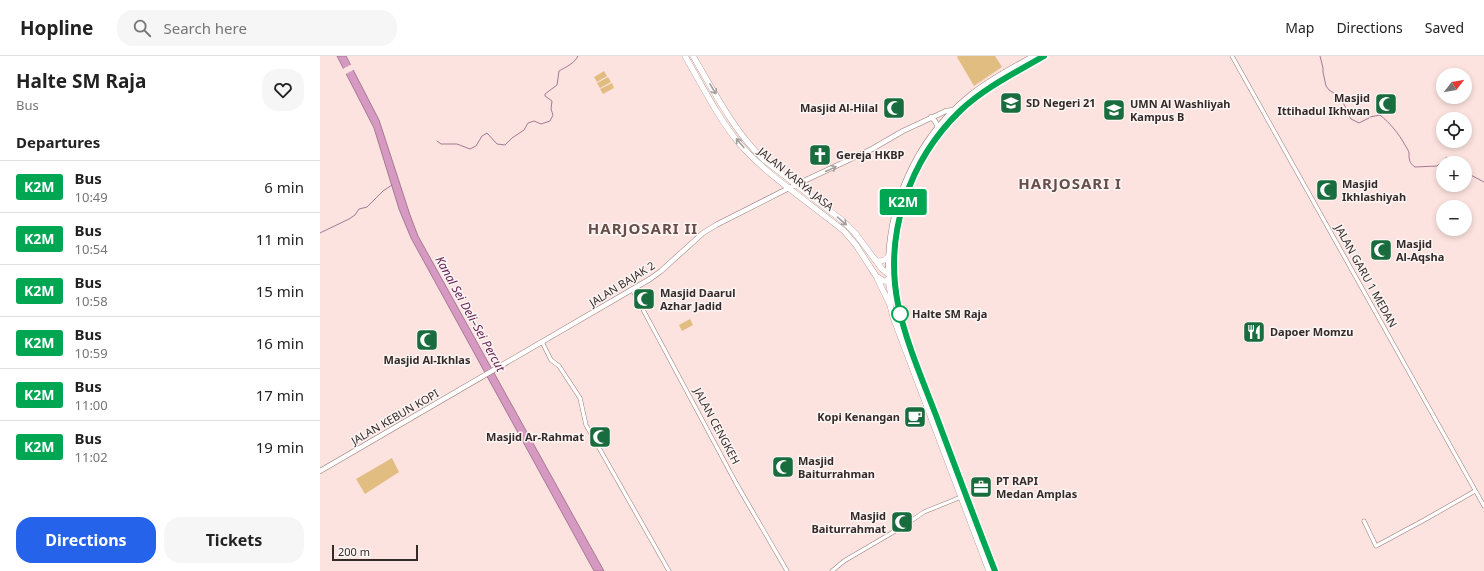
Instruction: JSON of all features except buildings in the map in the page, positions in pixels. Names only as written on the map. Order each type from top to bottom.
[{"type":"highway","name":"JALAN KARYA JASA","points":[[685,56],[724,122],[738,142],[758,162],[826,216],[849,237],[856,245],[876,276],[890,305]]},
{"type":"highway","name":"JALAN KARYA JASA","points":[[693,56],[730,118],[752,148],[763,159],[843,221],[855,233],[884,272],[891,275]]},
{"type":"highway","points":[[693,69],[698,66]]},
{"type":"highway","points":[[875,259],[880,261],[888,257]]},
{"type":"highway","points":[[891,275],[907,340],[995,571]]},
{"type":"highway","points":[[876,276],[881,280],[892,282]]},
{"type":"highway","points":[[892,282],[890,305],[901,338],[960,498],[989,571]]},
{"type":"main road","points":[[891,275],[897,227],[905,196],[912,179],[925,156],[940,134],[957,114],[959,108],[975,91],[1033,56]]},
{"type":"main road","points":[[891,275],[888,257],[896,208],[907,177],[923,146],[953,110],[959,108],[1044,56]]},
{"type":"main road","name":"JALAN BAJAK 2","points":[[500,366],[661,272],[703,233],[716,224],[872,149],[903,131],[949,109],[953,110]]},
{"type":"main road","points":[[953,110],[957,114]]},
{"type":"main road","points":[[931,118],[935,121],[938,127]]},
{"type":"main road","name":"JALAN KEBUN KOPI","points":[[320,471],[500,366]]},
{"type":"street","name":"JALAN GARU 1 MEDAN","points":[[1232,56],[1484,506]]},
{"type":"street","name":"JALAN CENGKEH","points":[[632,289],[736,483],[787,571]]},
{"type":"street","points":[[542,342],[551,360],[558,364],[580,398],[586,425],[669,571]]},
{"type":"street","points":[[1364,521],[1376,546],[1476,491]]},
{"type":"street","points":[[832,571],[844,561],[924,512],[960,498]]},
{"type":"shaded area","points":[[337,56],[346,56],[379,120],[418,236],[604,571],[594,571],[411,238],[399,209],[374,128]]},
{"type":"shaded area","points":[[995,56],[1002,67],[974,86],[957,57]]},
{"type":"shaded area","points":[[604,71],[607,76],[597,82],[594,77]]},
{"type":"shaded area","points":[[608,77],[611,82],[600,88],[597,83]]},
{"type":"shaded area","points":[[612,83],[614,88],[603,94],[600,89]]},
{"type":"shaded area","points":[[690,319],[693,325],[682,331],[679,325]]},
{"type":"shaded area","points":[[392,458],[399,472],[365,494],[356,479]]},
{"type":"pier","points":[[352,64],[355,69],[344,75],[341,70]]},
{"type":"waterway","points":[[437,141],[441,144],[457,144],[470,149],[476,146],[482,136],[487,133],[497,144],[505,145],[524,130],[528,123],[534,121],[541,124],[550,121],[553,115],[551,109],[552,101],[545,96],[545,94],[557,85],[559,71],[573,63],[578,56]]},
{"type":"waterway","points":[[1320,56],[1326,86],[1329,90],[1340,97],[1346,108]]},
{"type":"waterway","points":[[1346,110],[1351,119],[1359,123],[1369,118]]},
{"type":"waterway","points":[[1370,117],[1380,115],[1391,125],[1409,152],[1410,161],[1415,167],[1436,166]]},
{"type":"waterway","points":[[1472,176],[1484,182]]},
{"type":"waterway","points":[[320,233],[349,219],[355,215],[359,209],[367,207],[383,191],[392,185]]},
{"type":"bus line","name":"K2M","points":[[995,571],[962,487],[901,320],[895,282],[894,262],[897,227],[901,208],[912,179],[925,156],[946,126],[961,110],[979,95],[1044,56]]},
{"type":"place","name":"SD Negeri 21","points":[[1011,103]]},
{"type":"place","name":"Masjid Ittihadul Ikhwan","points":[[1386,104]]},
{"type":"place","name":"Masjid Al-Hilal","points":[[894,108]]},
{"type":"place","name":"UMN Al Washliyah Kampus B","points":[[1114,110]]},
{"type":"place","name":"Gereja HKBP","points":[[820,155]]},
{"type":"place","name":"Masjid Ikhlashiyah","points":[[1327,190]]},
{"type":"place","name":"Masjid Al-Aqsha","points":[[1381,250]]},
{"type":"place","name":"Masjid Daarul Azhar Jadid","points":[[644,299]]},
{"type":"place","name":"Halte SM Raja","points":[[900,314]]},
{"type":"place","name":"Dapoer Momzu","points":[[1254,332]]},
{"type":"place","name":"Masjid Al-Ikhlas","points":[[427,340]]},
{"type":"place","name":"Kopi Kenangan","points":[[915,417]]},
{"type":"place","name":"Masjid Ar-Rahmat","points":[[600,437]]},
{"type":"place","name":"Masjid Baiturrahman","points":[[783,467]]},
{"type":"place","name":"PT RAPI Medan Amplas","points":[[981,487]]},
{"type":"place","name":"Masjid Baiturrahmat","points":[[902,522]]},
{"type":"district","name":"HARJOSARI I","points":[[1070,184]]},
{"type":"district","name":"HARJOSARI II","points":[[643,229]]},
{"type":"water label","name":"Kanal Sei Deli–Sei Percut","points":[[470,314]]}]
